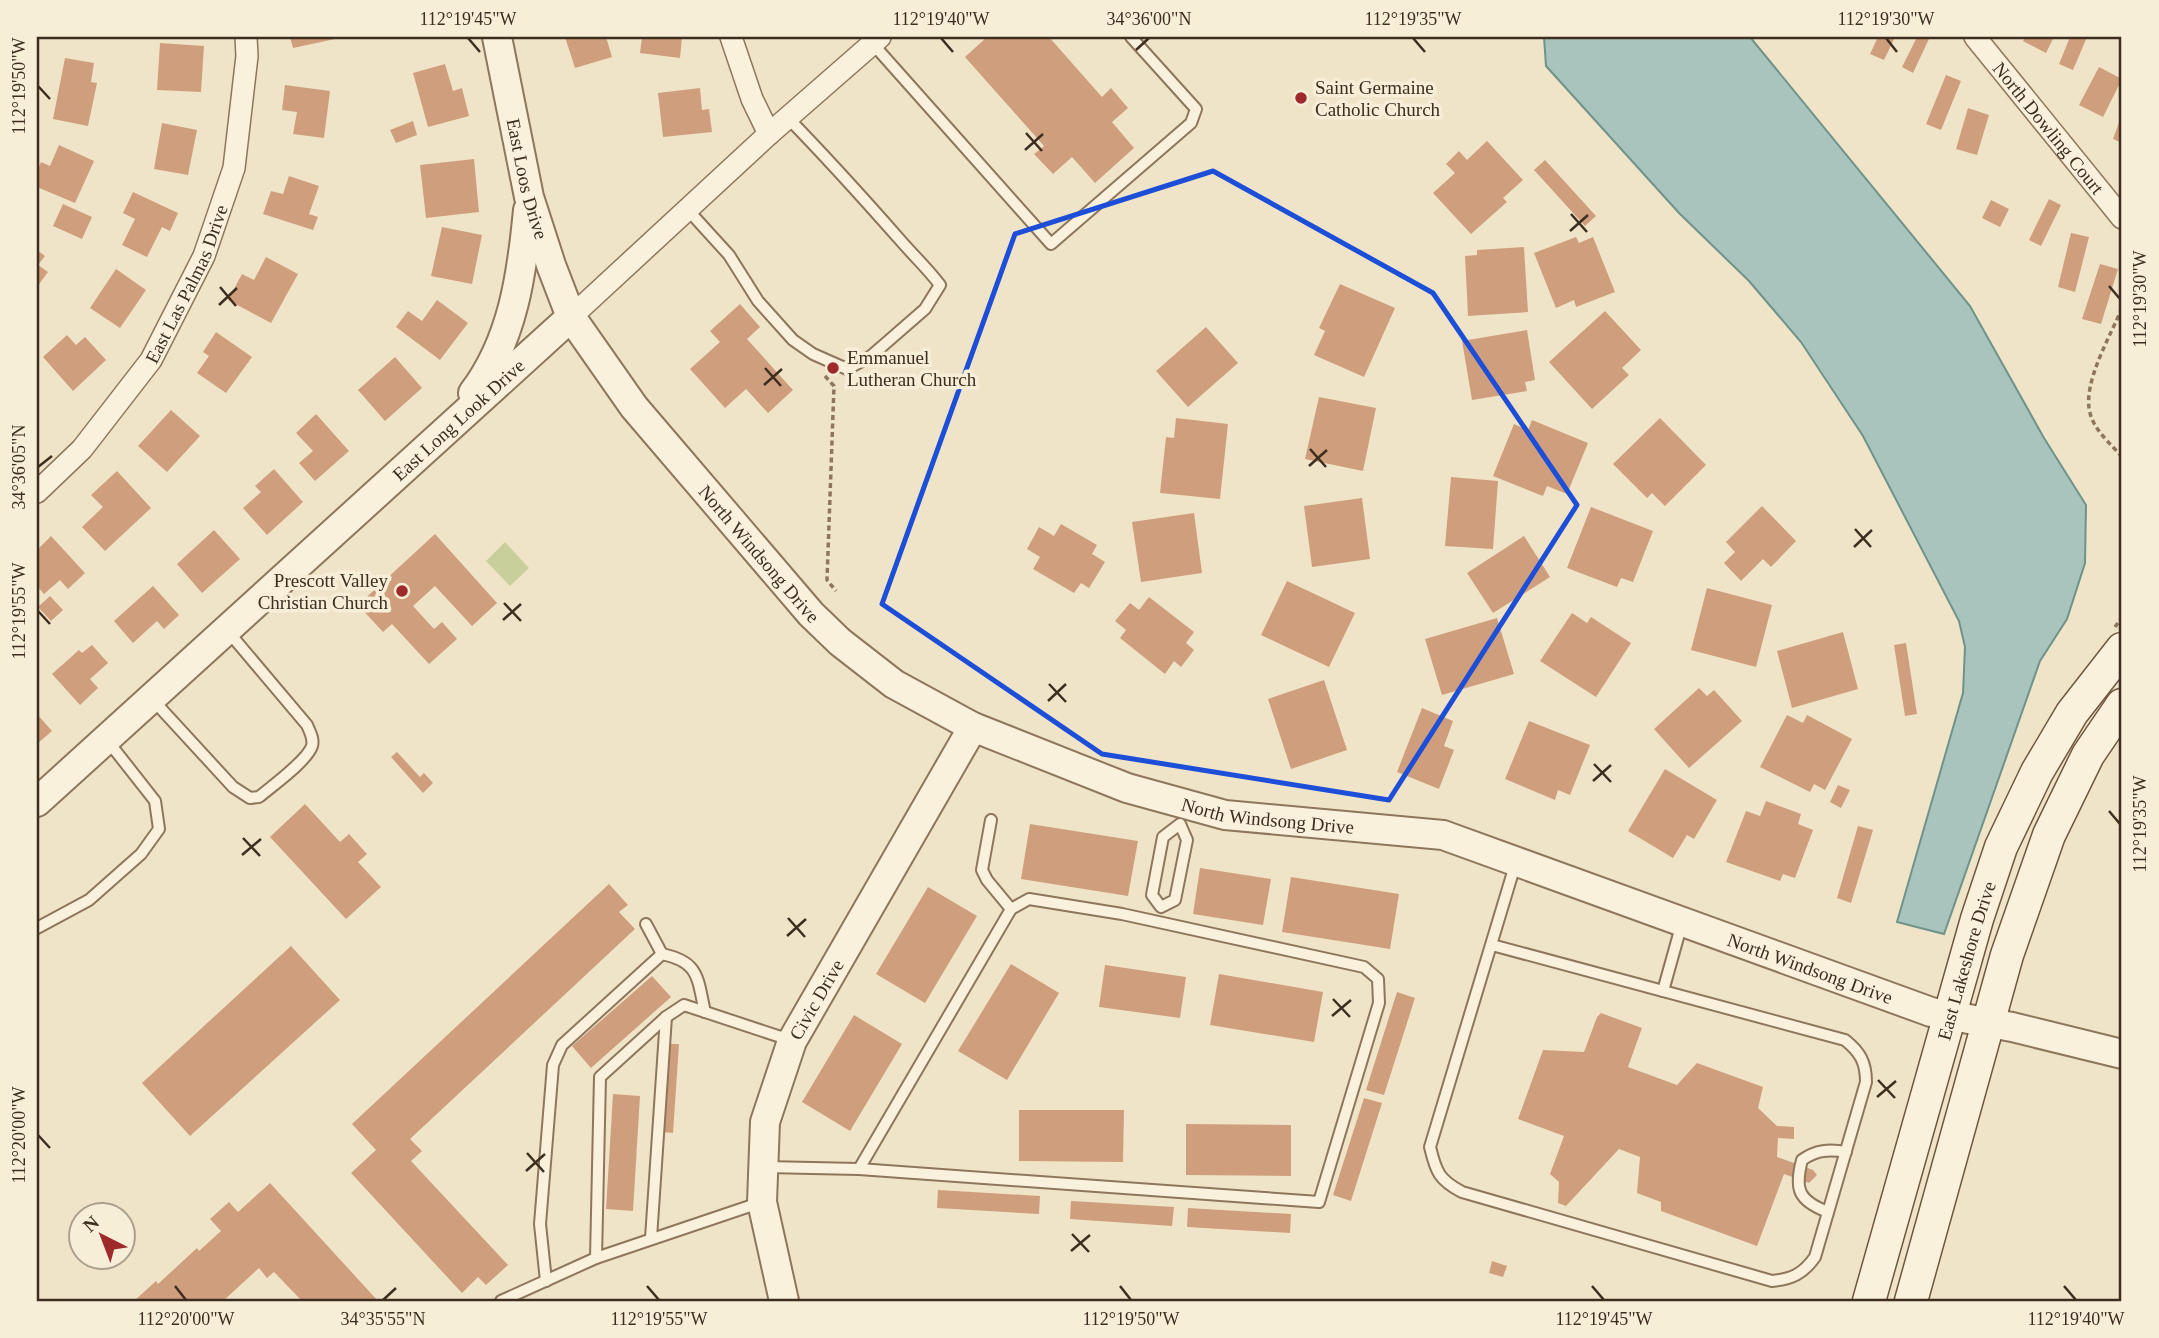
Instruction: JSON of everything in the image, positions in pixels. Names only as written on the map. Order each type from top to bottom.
[{"type":"main road","name":"East Lakeshore Drive","points":[[1869,1301],[1977,919],[2001,847],[2037,772],[2072,713],[2122,649]]},
{"type":"main road","name":"East Lakeshore Drive","points":[[1911,1301],[2007,955],[2049,835],[2088,755],[2122,705]]},
{"type":"street","name":"East Las Palmas Drive","points":[[37,492],[82,449],[151,360],[204,256],[234,168],[247,56],[246,37]]},
{"type":"street","name":"East Loos Drive","points":[[497,37],[530,197],[551,265],[571,317]]},
{"type":"street","points":[[731,37],[752,99],[769,134]]},
{"type":"street","name":"North Dowling Court","points":[[1975,37],[2122,218]]},
{"type":"street","name":"East Long Look Drive","points":[[37,802],[769,134],[877,40]]},
{"type":"street","points":[[441,435],[481,382],[500,347],[515,300],[530,197]]},
{"type":"street","name":"North Windsong Drive","points":[[571,317],[634,407],[811,614],[840,642],[894,684],[973,727],[1127,788],[1184,814],[1224,815],[1443,835],[1950,1017],[2012,1027],[2122,1054]]},
{"type":"street","name":"Civic Drive","points":[[784,1301],[762,1202],[765,1122],[792,1041],[973,727]]},
{"type":"lane","points":[[877,40],[1051,244],[1191,123],[1196,109],[1131,37]]},
{"type":"lane","points":[[688,210],[729,255],[758,301],[793,340],[813,355],[847,369],[871,356],[925,309],[940,285],[924,264],[788,118]]},
{"type":"lane","points":[[151,698],[233,787],[250,798],[259,797],[307,755],[312,746],[307,725],[226,629]]},
{"type":"lane","points":[[37,928],[89,900],[141,854],[159,829],[155,801],[106,739]]},
{"type":"lane","points":[[1159,922],[1161,907],[1152,895],[1163,836],[1184,814]]},
{"type":"lane","points":[[1161,907],[1175,900],[1187,840],[1184,814]]},
{"type":"lane","points":[[991,820],[982,870],[1011,909]]},
{"type":"lane","points":[[1492,945],[1845,1040],[1859,1051],[1866,1068],[1866,1082],[1815,1257],[1806,1270],[1791,1279],[1772,1281],[1472,1195],[1448,1185],[1436,1171],[1430,1147],[1516,862]]},
{"type":"lane","points":[[763,1167],[859,1169],[1319,1202],[1379,1003],[1378,979],[1364,967],[1159,922],[1029,899],[1011,909],[859,1169]]},
{"type":"lane","points":[[1663,991],[1682,922]]},
{"type":"lane","points":[[646,924],[662,954]]},
{"type":"lane","points":[[662,954],[682,958],[695,972],[705,1012]]},
{"type":"lane","points":[[546,1281],[540,1224],[553,1065],[562,1045],[662,954]]},
{"type":"lane","points":[[596,1258],[600,1077],[666,1017],[684,1005],[792,1041]]},
{"type":"lane","points":[[651,1238],[666,1017]]},
{"type":"lane","points":[[1828,1212],[1811,1205],[1801,1195],[1797,1185],[1802,1160],[1811,1154],[1829,1149],[1846,1152]]},
{"type":"lane","points":[[501,1301],[596,1258],[762,1202]]},
{"type":"path","points":[[2122,308],[2090,385],[2088,399],[2090,414],[2096,426],[2122,457]]},
{"type":"path","points":[[823,374],[834,386],[827,580],[836,591]]},
{"type":"highlighted area","points":[[1213,171],[1433,293],[1577,505],[1389,800],[1102,754],[882,604],[1015,234]]},
{"type":"green space","points":[[505,542],[529,568],[510,586],[486,561]]},
{"type":"water","points":[[1544,37],[1750,37],[1970,306],[2044,438],[2086,505],[2085,563],[2067,619],[2040,661],[1944,934],[1897,922],[1963,693],[1965,647],[1959,621],[1863,436],[1801,342],[1749,281],[1679,213],[1546,66]]},
{"type":"building","points":[[290,37],[335,37],[335,39],[293,48]]},
{"type":"building","points":[[565,37],[606,37],[612,57],[575,68]]},
{"type":"building","points":[[642,37],[682,37],[680,58],[640,53]]},
{"type":"building","points":[[987,37],[1049,37],[1102,97],[1111,88],[1128,108],[1112,122],[1134,148],[1095,183],[1072,157],[1053,174],[1034,154],[1044,146],[965,57]]},
{"type":"building","points":[[1878,37],[1895,37],[1884,60],[1870,54]]},
{"type":"building","points":[[1917,37],[1929,39],[1913,73],[1902,67]]},
{"type":"building","points":[[2025,37],[2054,37],[2046,53],[2023,41]]},
{"type":"building","points":[[2070,37],[2087,37],[2073,70],[2059,64]]},
{"type":"building","points":[[160,43],[204,46],[201,92],[157,90]]},
{"type":"building","points":[[65,58],[94,63],[91,82],[97,83],[88,126],[53,119]]},
{"type":"building","points":[[445,64],[453,91],[462,88],[469,116],[428,127],[413,73]]},
{"type":"building","points":[[2099,67],[2122,79],[2103,117],[2079,105]]},
{"type":"building","points":[[1946,75],[1961,81],[1941,130],[1926,124]]},
{"type":"building","points":[[285,85],[330,91],[324,138],[293,134],[297,112],[282,110]]},
{"type":"building","points":[[700,88],[702,110],[709,109],[712,132],[663,137],[658,93]]},
{"type":"building","points":[[1968,108],[1989,115],[1977,155],[1956,149]]},
{"type":"building","points":[[2122,114],[2122,143],[2113,139]]},
{"type":"building","points":[[413,121],[417,135],[396,143],[390,130]]},
{"type":"building","points":[[162,123],[197,130],[188,175],[154,169]]},
{"type":"building","points":[[1487,141],[1523,180],[1503,198],[1507,202],[1471,234],[1433,193],[1455,173],[1446,164],[1459,151],[1467,160]]},
{"type":"building","points":[[59,145],[94,161],[75,203],[37,187],[37,172],[41,162],[50,166]]},
{"type":"building","points":[[474,159],[479,212],[426,218],[420,165]]},
{"type":"building","points":[[1545,160],[1596,216],[1585,226],[1534,170]]},
{"type":"building","points":[[289,176],[319,186],[309,214],[318,217],[313,230],[263,214],[271,191],[283,194]]},
{"type":"building","points":[[133,192],[178,213],[170,231],[162,227],[147,257],[122,245],[135,219],[123,213]]},
{"type":"building","points":[[2049,199],[2061,205],[2041,246],[2029,240]]},
{"type":"building","points":[[1991,200],[2009,209],[2000,227],[1982,218]]},
{"type":"building","points":[[63,204],[92,217],[82,239],[53,226]]},
{"type":"building","points":[[442,227],[482,235],[472,284],[431,276]]},
{"type":"building","points":[[2071,233],[2089,237],[2075,292],[2058,287]]},
{"type":"building","points":[[1576,237],[1579,243],[1593,237],[1615,292],[1576,307],[1574,300],[1556,308],[1534,253]]},
{"type":"building","points":[[1524,247],[1528,312],[1468,316],[1465,256],[1477,255],[1477,250]]},
{"type":"building","points":[[37,250],[45,256],[38,265],[48,272],[37,287]]},
{"type":"building","points":[[266,257],[298,274],[271,323],[228,300],[242,274],[254,280]]},
{"type":"building","points":[[2100,264],[2118,269],[2101,324],[2082,319]]},
{"type":"building","points":[[116,269],[146,290],[120,328],[90,308]]},
{"type":"building","points":[[1340,284],[1395,308],[1364,377],[1314,355],[1325,331],[1319,328]]},
{"type":"building","points":[[437,300],[468,323],[440,360],[396,327],[408,311],[422,321]]},
{"type":"building","points":[[740,304],[760,327],[747,339],[793,390],[768,413],[746,389],[725,408],[690,369],[720,342],[710,331]]},
{"type":"building","points":[[1605,311],[1641,350],[1622,368],[1629,375],[1592,409],[1549,362]]},
{"type":"building","points":[[1206,327],[1238,363],[1188,407],[1156,371]]},
{"type":"building","points":[[1527,330],[1535,380],[1525,382],[1527,391],[1472,400],[1462,341]]},
{"type":"building","points":[[216,332],[252,357],[226,393],[197,373],[209,356],[203,352]]},
{"type":"building","points":[[67,335],[76,345],[85,337],[106,360],[73,391],[43,357]]},
{"type":"building","points":[[395,357],[422,388],[385,421],[358,390]]},
{"type":"building","points":[[1319,397],[1376,408],[1363,471],[1305,459]]},
{"type":"building","points":[[171,410],[200,436],[167,472],[138,446]]},
{"type":"building","points":[[316,414],[349,451],[315,481],[299,463],[313,451],[296,433]]},
{"type":"building","points":[[1176,418],[1228,424],[1220,499],[1160,493],[1166,437],[1174,438]]},
{"type":"building","points":[[1660,418],[1706,465],[1665,506],[1652,493],[1647,498],[1613,464]]},
{"type":"building","points":[[1532,420],[1588,443],[1567,494],[1547,486],[1543,496],[1493,476],[1514,424],[1528,430]]},
{"type":"building","points":[[274,469],[303,502],[267,535],[243,508],[261,492],[255,486]]},
{"type":"building","points":[[117,471],[151,508],[105,551],[82,527],[103,507],[91,495]]},
{"type":"building","points":[[1451,477],[1498,481],[1493,549],[1445,546]]},
{"type":"building","points":[[1362,498],[1370,559],[1312,567],[1304,506]]},
{"type":"building","points":[[1762,506],[1796,541],[1771,567],[1763,559],[1741,581],[1724,563],[1735,552],[1726,542]]},
{"type":"building","points":[[1591,507],[1653,531],[1633,582],[1621,578],[1617,587],[1567,568]]},
{"type":"building","points":[[1194,513],[1202,573],[1141,582],[1132,522]]},
{"type":"building","points":[[1061,524],[1097,545],[1092,554],[1105,562],[1089,588],[1081,583],[1074,593],[1033,569],[1040,557],[1027,549],[1039,527],[1054,536]]},
{"type":"building","points":[[214,530],[240,559],[202,593],[177,564]]},
{"type":"building","points":[[435,534],[497,603],[472,626],[435,586],[413,606],[434,629],[442,622],[457,639],[429,664],[392,624],[383,632],[358,605]]},
{"type":"building","points":[[51,536],[85,573],[68,589],[60,580],[44,594],[37,586],[37,550]]},
{"type":"building","points":[[1524,536],[1550,577],[1493,613],[1467,573]]},
{"type":"building","points":[[1287,581],[1355,613],[1329,667],[1261,635]]},
{"type":"building","points":[[153,586],[179,615],[164,629],[157,621],[133,643],[114,621]]},
{"type":"building","points":[[1707,588],[1772,605],[1756,667],[1691,650]]},
{"type":"building","points":[[50,596],[63,610],[51,621],[38,607]]},
{"type":"building","points":[[1149,597],[1194,632],[1186,643],[1194,650],[1181,667],[1174,661],[1165,674],[1120,638],[1126,630],[1115,621],[1130,603],[1139,610]]},
{"type":"building","points":[[1572,613],[1587,623],[1591,617],[1631,643],[1596,697],[1540,661]]},
{"type":"building","points":[[1497,618],[1514,674],[1442,695],[1425,639]]},
{"type":"building","points":[[1843,632],[1858,689],[1792,708],[1777,651]]},
{"type":"building","points":[[1906,643],[1917,714],[1905,716],[1894,645]]},
{"type":"building","points":[[92,645],[108,663],[90,679],[98,688],[80,705],[52,674],[79,650],[82,653]]},
{"type":"building","points":[[1324,680],[1347,750],[1291,769],[1268,699]]},
{"type":"building","points":[[1699,688],[1707,696],[1714,690],[1742,721],[1689,768],[1654,729]]},
{"type":"building","points":[[1422,708],[1453,721],[1444,746],[1454,750],[1439,789],[1397,772]]},
{"type":"building","points":[[37,714],[52,731],[37,744]]},
{"type":"building","points":[[1787,715],[1803,723],[1807,715],[1852,739],[1825,790],[1814,784],[1810,792],[1760,767]]},
{"type":"building","points":[[1529,721],[1590,745],[1570,795],[1558,790],[1555,800],[1505,779]]},
{"type":"building","points":[[397,752],[420,777],[424,773],[433,783],[423,793],[391,757]]},
{"type":"building","points":[[1665,769],[1717,800],[1694,839],[1687,835],[1673,858],[1628,831]]},
{"type":"building","points":[[1838,785],[1850,790],[1841,808],[1830,802]]},
{"type":"building","points":[[1766,801],[1801,814],[1798,824],[1813,830],[1795,878],[1783,874],[1780,881],[1726,862],[1746,811],[1760,816]]},
{"type":"building","points":[[305,804],[340,842],[349,834],[367,854],[358,862],[381,887],[346,919],[270,837]]},
{"type":"building","points":[[1030,824],[1138,841],[1128,896],[1021,879]]},
{"type":"building","points":[[1858,826],[1873,830],[1851,903],[1837,898]]},
{"type":"building","points":[[1200,868],[1271,879],[1263,925],[1193,914]]},
{"type":"building","points":[[1291,877],[1399,894],[1390,949],[1282,932]]},
{"type":"building","points":[[609,884],[628,905],[619,912],[635,929],[410,1139],[422,1151],[411,1161],[508,1265],[486,1285],[478,1277],[462,1293],[351,1173],[376,1150],[352,1124]]},
{"type":"building","points":[[928,887],[977,916],[925,1003],[876,974]]},
{"type":"building","points":[[291,946],[340,1000],[190,1136],[142,1083]]},
{"type":"building","points":[[1011,964],[1059,993],[1007,1080],[958,1051]]},
{"type":"building","points":[[1105,965],[1186,977],[1180,1018],[1099,1007]]},
{"type":"building","points":[[1219,974],[1323,992],[1314,1042],[1210,1025]]},
{"type":"building","points":[[652,976],[671,997],[591,1068],[572,1046]]},
{"type":"building","points":[[1397,992],[1415,998],[1384,1095],[1366,1090]]},
{"type":"building","points":[[1601,1013],[1642,1028],[1628,1067],[1677,1085],[1697,1063],[1763,1087],[1758,1108],[1777,1126],[1794,1127],[1794,1139],[1778,1138],[1777,1157],[1813,1170],[1817,1175],[1809,1183],[1784,1174],[1757,1246],[1661,1211],[1661,1202],[1637,1193],[1640,1157],[1619,1149],[1566,1206],[1558,1203],[1559,1182],[1550,1174],[1564,1136],[1518,1119],[1543,1050],[1584,1052]]},
{"type":"building","points":[[854,1015],[902,1044],[850,1131],[802,1102]]},
{"type":"building","points":[[668,1044],[679,1044],[673,1133],[662,1132]]},
{"type":"building","points":[[613,1094],[640,1096],[633,1211],[606,1209]]},
{"type":"building","points":[[1364,1098],[1382,1103],[1351,1201],[1333,1195]]},
{"type":"building","points":[[1019,1110],[1124,1110],[1123,1162],[1019,1161]]},
{"type":"building","points":[[1186,1124],[1291,1125],[1291,1176],[1186,1175]]},
{"type":"building","points":[[270,1183],[378,1301],[302,1301],[274,1272],[267,1278],[259,1268],[223,1301],[134,1301],[221,1231],[210,1219],[229,1202],[238,1212]]},
{"type":"building","points":[[938,1190],[1040,1196],[1039,1214],[937,1208]]},
{"type":"building","points":[[1071,1201],[1174,1207],[1172,1226],[1070,1219]]},
{"type":"building","points":[[1188,1208],[1291,1214],[1290,1233],[1187,1227]]},
{"type":"building","points":[[1492,1261],[1507,1266],[1503,1277],[1489,1273]]},
{"type":"place","name":"Saint Germaine Catholic Church","points":[[1301,98]]},
{"type":"place","name":"Emmanuel Lutheran Church","points":[[833,368]]},
{"type":"place","name":"Prescott Valley Christian Church","points":[[402,591]]}]
